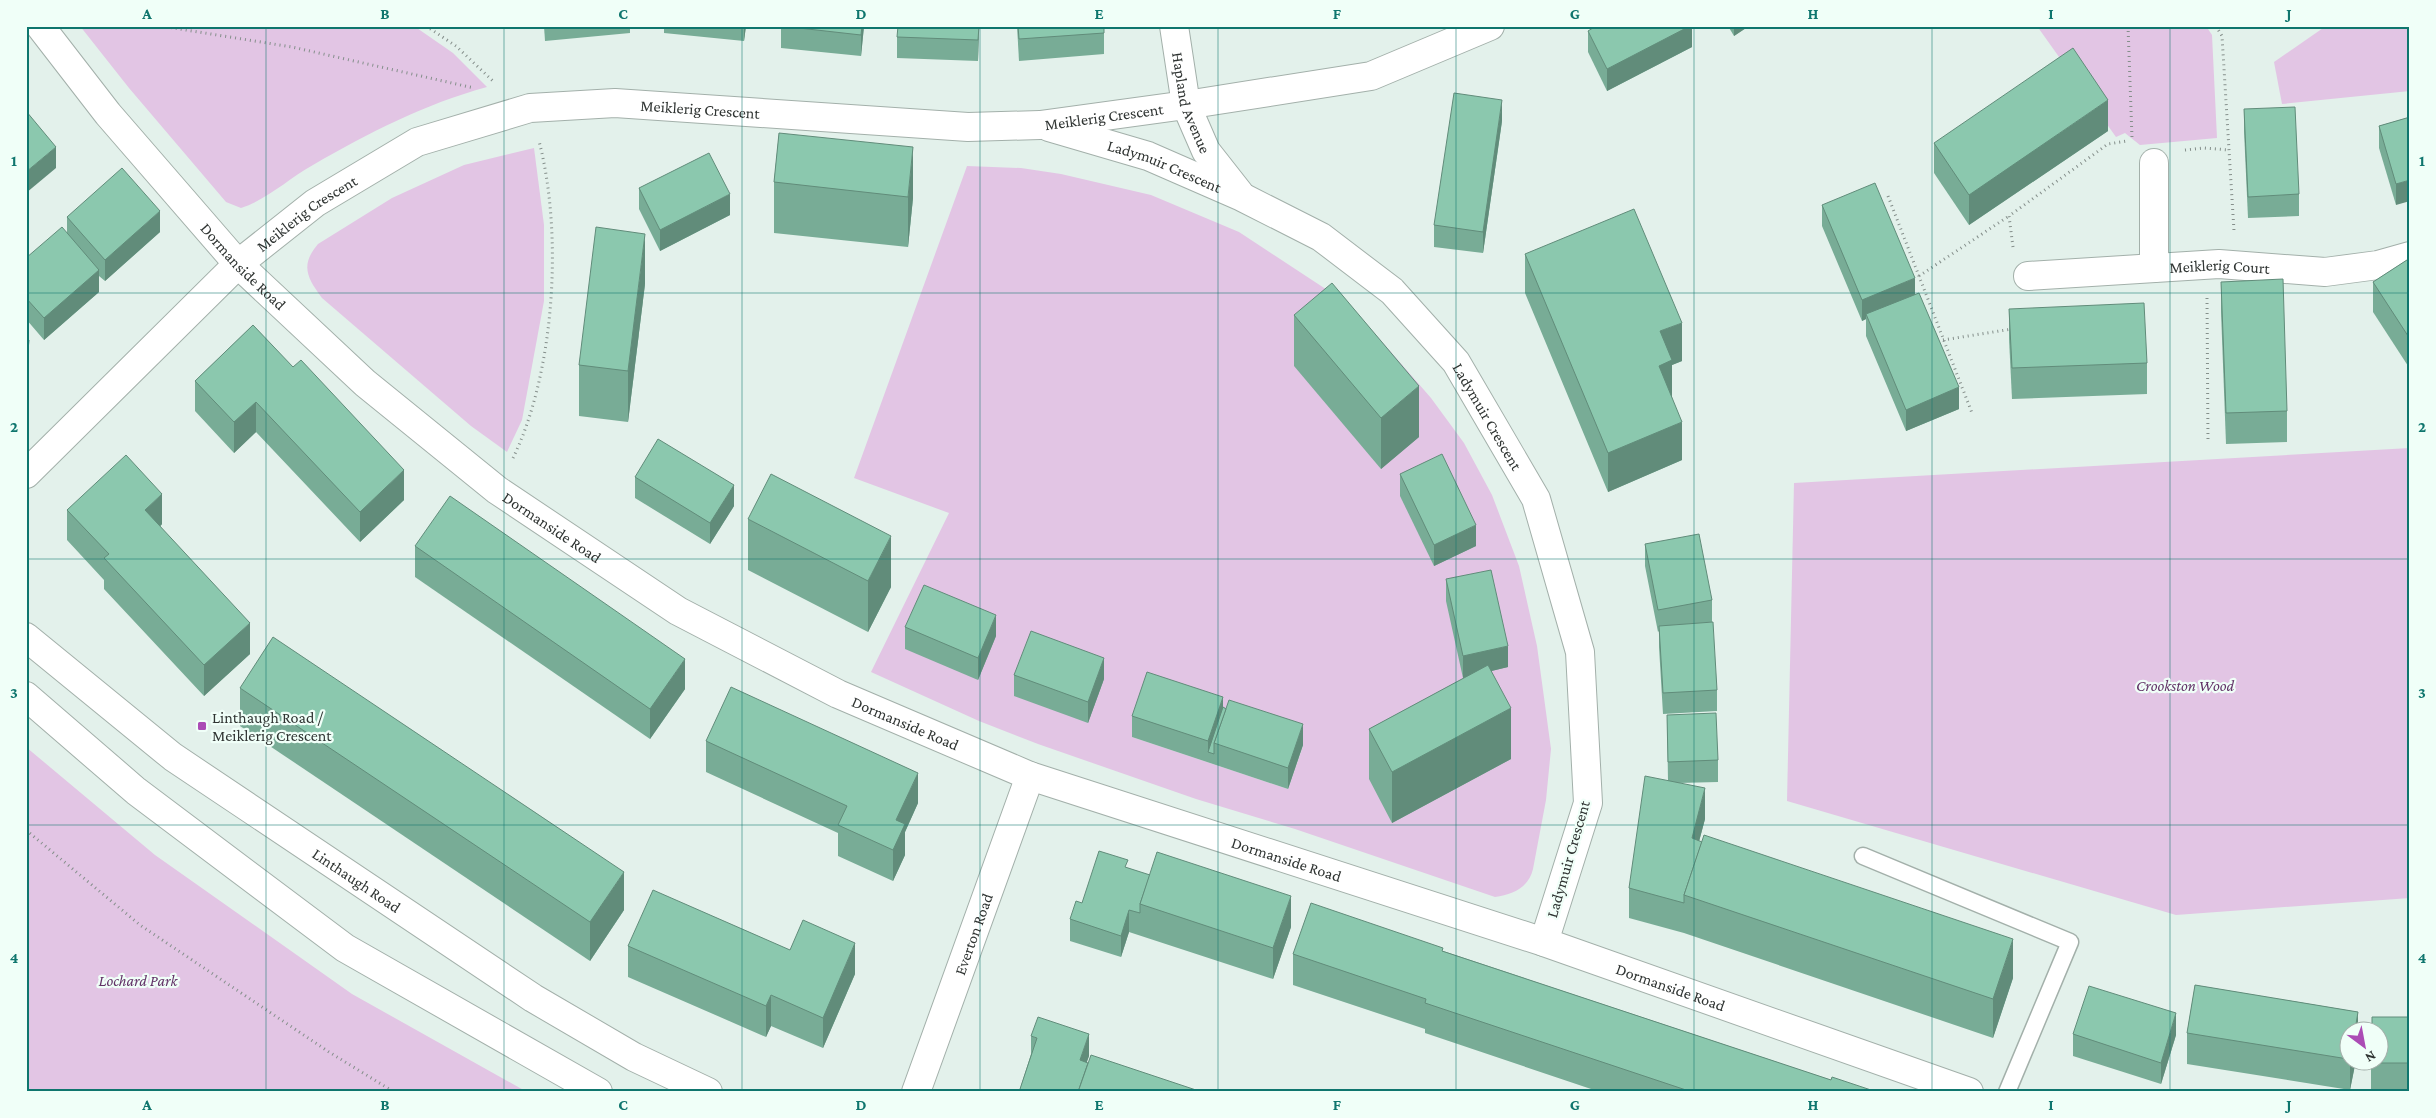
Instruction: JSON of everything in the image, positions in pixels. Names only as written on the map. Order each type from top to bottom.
[{"type":"street","name":"Dormanside Road","points":[[40,26],[108,114],[238,264],[365,383],[497,490],[678,611],[838,694],[1030,776],[1544,942],[1969,1092]]},
{"type":"street","name":"Hapland Avenue","points":[[1174,26],[1186,105],[1206,151],[1242,196]]},
{"type":"street","name":"Meiklerig Crescent","points":[[26,474],[238,264],[315,203],[417,142],[530,108],[615,103],[968,127],[1040,125],[1186,105],[1371,76],[1490,26]]},
{"type":"street","name":"Ladymuir Crescent","points":[[1040,125],[1148,156],[1242,196],[1321,237],[1392,291],[1456,362],[1536,499],[1580,652],[1588,803],[1544,942]]},
{"type":"street","points":[[2154,163],[2154,268]]},
{"type":"street","name":"Meiklerig Court","points":[[2028,276],[2207,265],[2236,265],[2325,272],[2378,265],[2410,256]]},
{"type":"street","name":"Linthaugh Road","points":[[26,637],[173,757],[533,998],[634,1058],[708,1092]]},
{"type":"street","points":[[26,696],[136,791],[345,948],[598,1092]]},
{"type":"street","name":"Everton Road","points":[[916,1092],[1030,776]]},
{"type":"lane","points":[[1863,856],[2070,942],[2008,1092]]},
{"type":"path","points":[[161,26],[292,47],[481,89]]},
{"type":"path","points":[[426,26],[456,46],[501,89]]},
{"type":"path","points":[[2128,26],[2132,147],[2154,163]]},
{"type":"path","points":[[2216,26],[2222,36],[2236,265]]},
{"type":"path","points":[[524,434],[551,313],[552,236],[544,162],[538,138]]},
{"type":"path","points":[[2204,148],[2229,150]]},
{"type":"path","points":[[1888,196],[1972,413]]},
{"type":"path","points":[[1919,276],[2009,216]]},
{"type":"path","points":[[2207,265],[2208,443]]},
{"type":"path","points":[[26,830],[140,925],[329,1052],[394,1092]]},
{"type":"green space","points":[[80,26],[414,26],[453,53],[487,87],[441,102],[397,120],[304,170],[269,194],[241,208],[226,202],[129,88]]},
{"type":"green space","points":[[2037,26],[2206,26],[2212,35],[2217,138],[2140,145],[2125,133],[2116,137]]},
{"type":"green space","points":[[2326,26],[2410,26],[2410,91],[2282,104],[2274,62]]},
{"type":"green space","points":[[534,148],[544,225],[544,301],[522,420],[507,452],[471,426],[322,298],[309,278],[307,265],[312,252],[318,244],[392,198],[464,165]]},
{"type":"green space","points":[[967,166],[1021,168],[1061,174],[1151,195],[1239,232],[1350,305],[1431,398],[1464,443],[1492,495],[1519,566],[1537,646],[1551,749],[1546,800],[1533,869],[1528,881],[1514,892],[1495,897],[1295,829],[1196,799],[1038,744],[979,721],[871,672],[949,513],[854,478]],"holes":[[[1132,737],[1303,746],[1288,789]]]},
{"type":"green space","name":"Crookston Wood","points":[[2410,448],[2410,898],[2176,915],[1787,801],[1794,483]]},
{"type":"green space","name":"Lochard Park","points":[[26,747],[155,855],[352,994],[527,1092],[26,1092]]},
{"type":"building","points":[[781,26],[862,26],[861,35]]},
{"type":"building","points":[[898,26],[979,26],[978,40],[897,37]]},
{"type":"building","points":[[1018,26],[1104,26],[1104,33],[1019,39]]},
{"type":"building","points":[[1596,26],[1690,26],[1607,69],[1588,31]]},
{"type":"building","points":[[2073,48],[2108,100],[1969,195],[1934,143]]},
{"type":"building","points":[[1454,93],[1502,100],[1483,232],[1434,225]]},
{"type":"building","points":[[2295,107],[2299,194],[2248,197],[2244,109]]},
{"type":"building","points":[[26,111],[56,147],[26,172]]},
{"type":"building","points":[[2410,117],[2410,180],[2396,184],[2379,126]]},
{"type":"building","points":[[779,133],[913,147],[908,197],[774,182]]},
{"type":"building","points":[[709,153],[730,194],[660,230],[639,188]]},
{"type":"building","points":[[122,168],[160,211],[105,260],[67,217]]},
{"type":"building","points":[[1875,183],[1915,278],[1862,300],[1822,205]]},
{"type":"building","points":[[1634,209],[1682,323],[1660,331],[1672,360],[1659,366],[1682,422],[1608,453],[1525,254]]},
{"type":"building","points":[[62,227],[99,270],[44,318],[26,298],[26,258]]},
{"type":"building","points":[[596,227],[645,234],[628,371],[579,365]]},
{"type":"building","points":[[2410,258],[2410,339],[2373,282]]},
{"type":"building","points":[[2283,279],[2287,411],[2226,413],[2221,282]]},
{"type":"building","points":[[1332,283],[1419,386],[1381,418],[1294,315]]},
{"type":"building","points":[[1919,293],[1959,387],[1906,410],[1866,314]]},
{"type":"building","points":[[2144,303],[2147,363],[2012,368],[2009,309]]},
{"type":"building","points":[[253,325],[293,367],[301,360],[404,470],[360,512],[256,402],[234,422],[195,381]]},
{"type":"building","points":[[26,340],[29,340],[26,371]]},
{"type":"building","points":[[658,439],[734,485],[710,523],[635,477]]},
{"type":"building","points":[[1442,454],[1476,525],[1434,545],[1400,474]]},
{"type":"building","points":[[126,455],[162,494],[145,510],[250,623],[204,665],[104,558],[109,554],[67,510]]},
{"type":"building","points":[[771,474],[891,536],[868,581],[748,519]]},
{"type":"building","points":[[450,496],[685,659],[650,709],[415,546]]},
{"type":"building","points":[[1699,534],[1712,600],[1658,610],[1645,544]]},
{"type":"building","points":[[1491,570],[1508,646],[1463,656],[1446,579]]},
{"type":"building","points":[[924,585],[996,615],[978,658],[905,627]]},
{"type":"building","points":[[1713,622],[1717,690],[1663,693],[1659,626]]},
{"type":"building","points":[[1031,631],[1104,658],[1088,702],[1014,675]]},
{"type":"building","points":[[273,637],[624,872],[590,922],[240,688]]},
{"type":"building","points":[[1488,665],[1511,708],[1392,772],[1369,729]]},
{"type":"building","points":[[1147,672],[1223,697],[1208,741],[1132,716]]},
{"type":"building","points":[[731,687],[918,773],[896,820],[905,824],[893,850],[838,825],[847,806],[706,741]]},
{"type":"building","points":[[1229,700],[1303,724],[1288,768],[1214,743]]},
{"type":"building","points":[[1223,707],[1226,709],[1214,743],[1214,754],[1208,752]]},
{"type":"building","points":[[1716,713],[1718,760],[1668,762],[1667,715]]},
{"type":"building","points":[[1645,776],[1705,788],[1692,838],[1702,842],[1684,895],[1684,903],[1629,888]]},
{"type":"building","points":[[1704,835],[2013,939],[1993,999],[1684,895]]},
{"type":"building","points":[[1099,851],[1128,860],[1125,867],[1150,875],[1140,904],[1140,913],[1129,910],[1121,936],[1070,919],[1076,901],[1082,903]]},
{"type":"building","points":[[1157,852],[1291,896],[1273,948],[1140,904]]},
{"type":"building","points":[[653,890],[790,950],[803,920],[855,943],[823,1018],[771,995],[766,1006],[628,946]]},
{"type":"building","points":[[1311,903],[1443,948],[1442,951],[1831,1080],[1832,1077],[1877,1092],[1692,1092],[1425,1003],[1426,999],[1293,954]]},
{"type":"building","points":[[2195,985],[2358,1012],[2357,1020],[2338,1020],[2338,1057],[2187,1033]]},
{"type":"building","points":[[2089,986],[2176,1013],[2161,1063],[2073,1034]]},
{"type":"building","points":[[1038,1017],[1089,1034],[1080,1060],[1088,1063],[1078,1092],[1027,1092],[1020,1089],[1037,1038],[1031,1036]]},
{"type":"building","points":[[2372,1017],[2410,1017],[2410,1063],[2388,1063],[2388,1020],[2372,1020]]},
{"type":"building","points":[[1091,1055],[1202,1092],[1078,1092]]},
{"type":"place","name":"Linthaugh Road / Meiklerig Crescent","points":[[202,726]]}]
